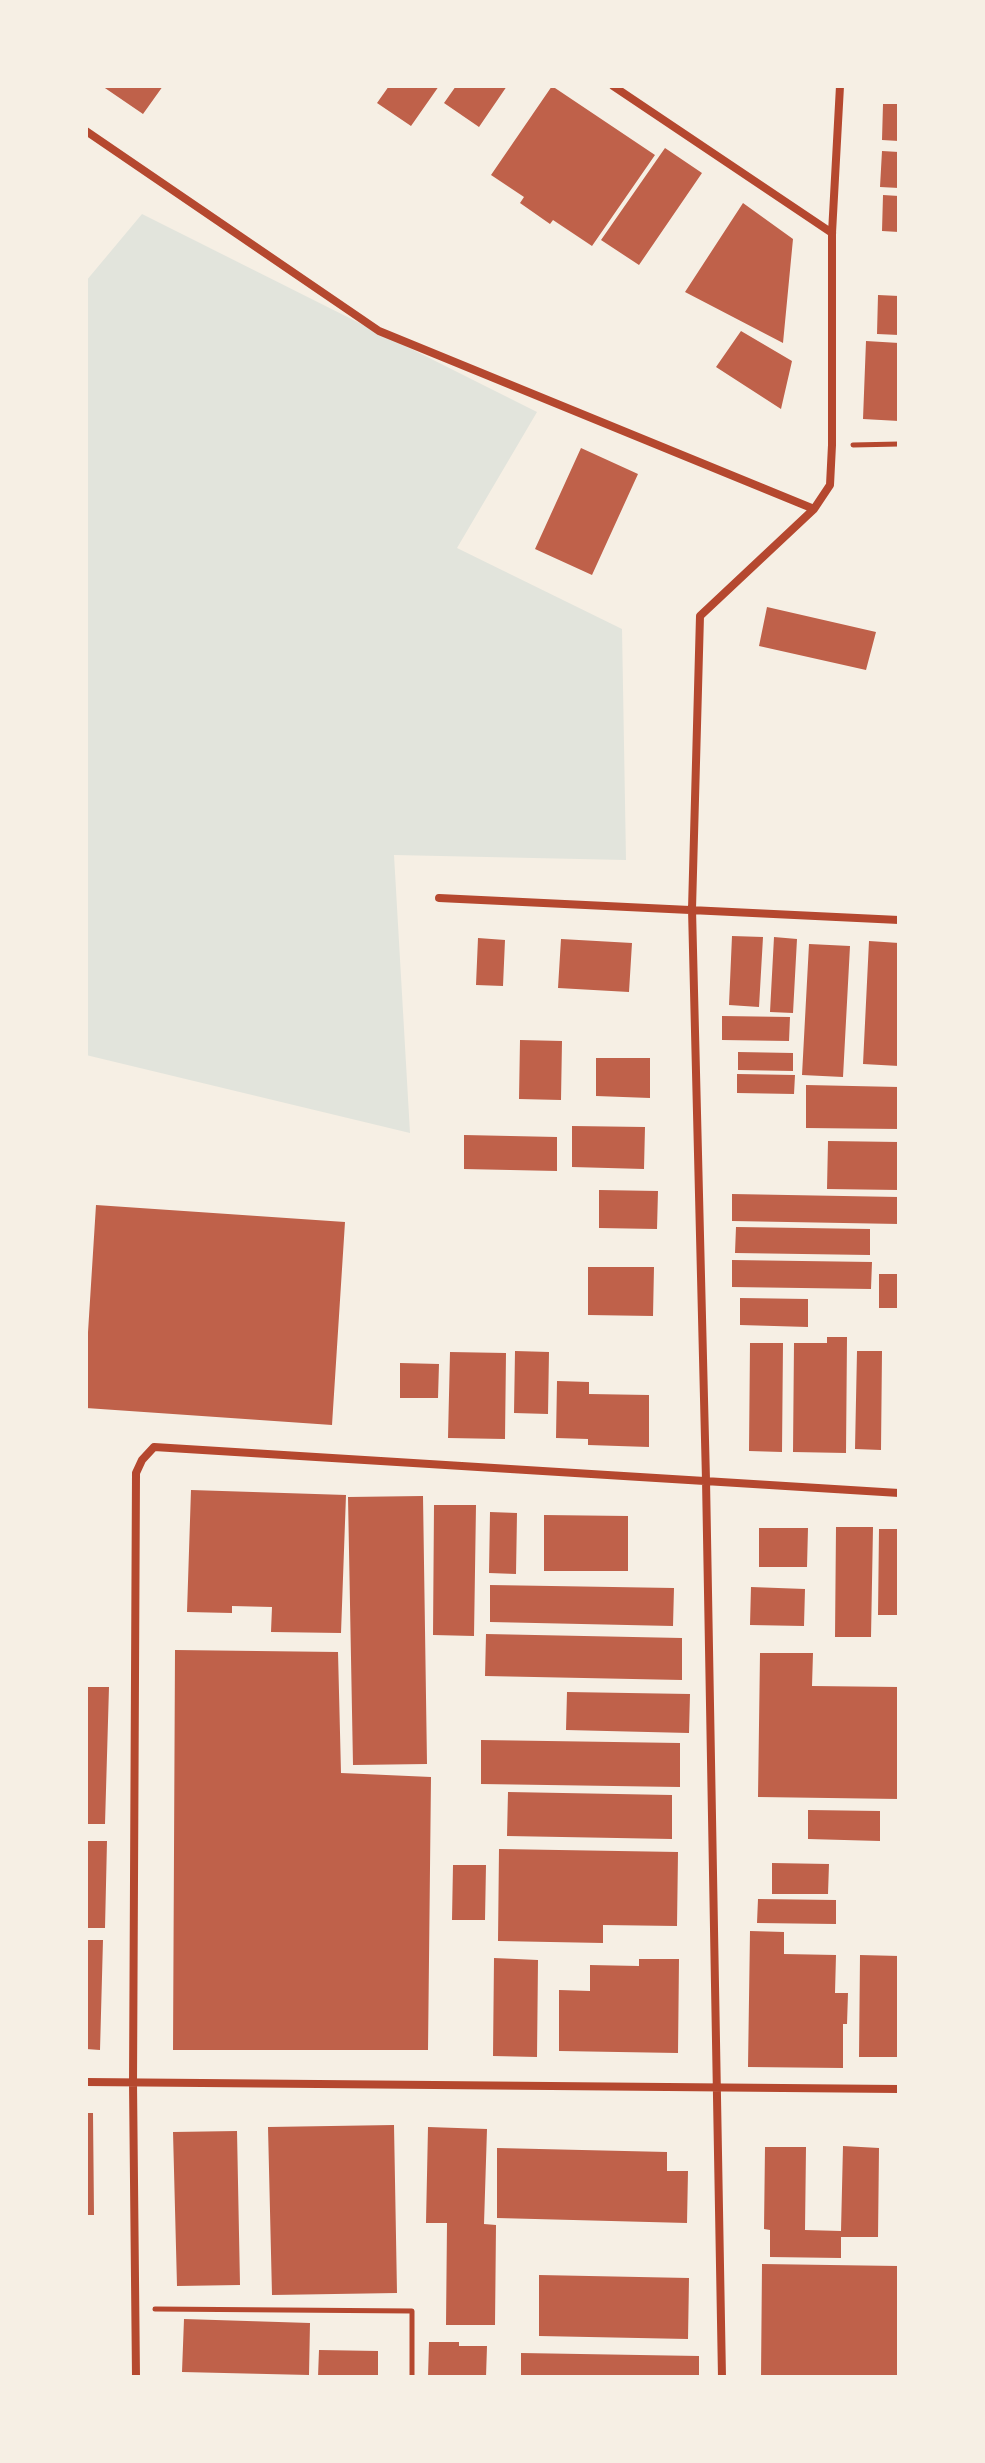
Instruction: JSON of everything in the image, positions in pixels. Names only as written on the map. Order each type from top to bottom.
[{"type":"street","points":[[613,86],[832,233]]},
{"type":"street","points":[[722,2377],[692,909],[700,616],[814,509],[830,485],[832,233],[840,86]]},
{"type":"street","points":[[86,131],[379,331],[814,509]]},
{"type":"street","points":[[439,898],[899,920]]},
{"type":"street","points":[[136,2377],[133,2083],[136,1473],[142,1460],[154,1447],[899,1493]]},
{"type":"street","points":[[86,2082],[899,2089]]},
{"type":"path","points":[[832,445],[899,444]]},
{"type":"path","points":[[135,2309],[412,2311],[412,2377]]},
{"type":"shaded area","points":[[142,214],[537,412],[457,548],[622,629],[626,860],[394,855],[410,1133],[86,1055],[86,281]]},
{"type":"building","points":[[102,86],[163,86],[143,114]]},
{"type":"building","points":[[389,86],[439,86],[411,126],[377,103]]},
{"type":"building","points":[[456,86],[507,86],[479,127],[444,103]]},
{"type":"building","points":[[552,86],[655,155],[592,246],[553,220],[550,224],[520,203],[524,197],[491,175]]},
{"type":"building","points":[[883,104],[899,104],[899,141],[882,140]]},
{"type":"building","points":[[665,148],[702,173],[639,265],[601,240]]},
{"type":"building","points":[[882,151],[899,152],[899,188],[880,187]]},
{"type":"building","points":[[883,195],[899,196],[899,232],[882,231]]},
{"type":"building","points":[[743,203],[793,239],[783,343],[685,292]]},
{"type":"building","points":[[878,295],[899,296],[899,335],[877,334]]},
{"type":"building","points":[[741,331],[792,361],[781,409],[716,367]]},
{"type":"building","points":[[866,341],[899,343],[899,421],[863,419]]},
{"type":"building","points":[[581,448],[638,474],[592,575],[535,549]]},
{"type":"building","points":[[767,607],[876,632],[866,670],[759,646]]},
{"type":"building","points":[[732,936],[763,937],[759,1007],[729,1005]]},
{"type":"building","points":[[774,937],[797,939],[793,1013],[770,1012]]},
{"type":"building","points":[[478,938],[505,940],[503,986],[476,985]]},
{"type":"building","points":[[561,939],[632,943],[629,992],[558,988]]},
{"type":"building","points":[[869,941],[899,943],[899,1066],[863,1064]]},
{"type":"building","points":[[809,944],[850,946],[843,1077],[802,1075]]},
{"type":"building","points":[[722,1016],[790,1017],[789,1041],[722,1040]]},
{"type":"building","points":[[520,1040],[562,1041],[561,1100],[519,1099]]},
{"type":"building","points":[[738,1052],[793,1053],[793,1071],[738,1070]]},
{"type":"building","points":[[596,1058],[650,1058],[650,1098],[596,1096]]},
{"type":"building","points":[[737,1074],[795,1075],[794,1094],[737,1093]]},
{"type":"building","points":[[806,1085],[899,1087],[899,1129],[806,1128]]},
{"type":"building","points":[[572,1126],[645,1127],[644,1169],[572,1167]]},
{"type":"building","points":[[464,1135],[557,1137],[557,1171],[464,1169]]},
{"type":"building","points":[[828,1141],[899,1142],[899,1190],[827,1189]]},
{"type":"building","points":[[599,1190],[658,1191],[657,1229],[599,1228]]},
{"type":"building","points":[[732,1194],[899,1197],[899,1224],[732,1221]]},
{"type":"building","points":[[96,1205],[345,1222],[332,1425],[86,1408]]},
{"type":"building","points":[[736,1227],[870,1229],[870,1255],[735,1253]]},
{"type":"building","points":[[732,1260],[872,1262],[871,1289],[732,1287]]},
{"type":"building","points":[[588,1267],[654,1267],[653,1316],[588,1315]]},
{"type":"building","points":[[879,1274],[899,1274],[899,1308],[879,1308]]},
{"type":"building","points":[[740,1298],[808,1299],[808,1327],[740,1325]]},
{"type":"building","points":[[827,1337],[847,1337],[846,1453],[793,1452],[794,1343],[827,1343]]},
{"type":"building","points":[[750,1343],[783,1343],[782,1452],[749,1451]]},
{"type":"building","points":[[515,1351],[549,1352],[548,1414],[514,1413]]},
{"type":"building","points":[[857,1351],[882,1351],[881,1450],[855,1449]]},
{"type":"building","points":[[450,1352],[506,1353],[505,1439],[448,1438]]},
{"type":"building","points":[[400,1363],[439,1364],[438,1398],[400,1398]]},
{"type":"building","points":[[557,1381],[589,1382],[589,1394],[649,1395],[649,1447],[588,1445],[588,1439],[556,1438]]},
{"type":"building","points":[[191,1490],[346,1495],[341,1633],[271,1632],[272,1607],[232,1606],[232,1613],[187,1612]]},
{"type":"building","points":[[423,1496],[427,1764],[353,1765],[348,1497]]},
{"type":"building","points":[[434,1505],[476,1505],[474,1636],[433,1635]]},
{"type":"building","points":[[490,1512],[517,1513],[516,1574],[489,1573]]},
{"type":"building","points":[[544,1515],[628,1516],[628,1571],[544,1571]]},
{"type":"building","points":[[836,1527],[873,1527],[871,1637],[835,1637]]},
{"type":"building","points":[[759,1528],[808,1528],[807,1567],[759,1567]]},
{"type":"building","points":[[879,1529],[899,1529],[899,1615],[878,1615]]},
{"type":"building","points":[[490,1585],[674,1588],[673,1626],[490,1622]]},
{"type":"building","points":[[751,1587],[805,1589],[804,1626],[750,1625]]},
{"type":"building","points":[[486,1634],[682,1638],[682,1680],[485,1676]]},
{"type":"building","points":[[175,1650],[338,1652],[341,1773],[431,1777],[428,2050],[173,2050]]},
{"type":"building","points":[[760,1653],[813,1653],[812,1686],[899,1687],[899,1799],[758,1797]]},
{"type":"building","points":[[86,1687],[109,1687],[105,1824],[86,1824]]},
{"type":"building","points":[[567,1692],[690,1694],[689,1733],[566,1730]]},
{"type":"building","points":[[481,1740],[680,1743],[680,1787],[481,1784]]},
{"type":"building","points":[[508,1792],[672,1795],[672,1839],[507,1836]]},
{"type":"building","points":[[808,1810],[880,1811],[880,1841],[808,1839]]},
{"type":"building","points":[[86,1841],[107,1841],[105,1928],[86,1928]]},
{"type":"building","points":[[499,1849],[678,1852],[677,1926],[603,1925],[603,1943],[498,1941]]},
{"type":"building","points":[[772,1863],[829,1864],[828,1894],[772,1894]]},
{"type":"building","points":[[453,1865],[486,1865],[485,1920],[452,1920]]},
{"type":"building","points":[[758,1899],[836,1900],[836,1924],[757,1923]]},
{"type":"building","points":[[750,1931],[784,1932],[784,1954],[836,1955],[835,1993],[848,1993],[847,2024],[843,2024],[843,2068],[748,2067]]},
{"type":"building","points":[[86,1940],[103,1940],[100,2050],[86,2049]]},
{"type":"building","points":[[860,1955],[899,1956],[899,2057],[859,2057]]},
{"type":"building","points":[[494,1958],[538,1960],[537,2057],[493,2056]]},
{"type":"building","points":[[639,1959],[679,1959],[678,2053],[559,2051],[559,1990],[590,1991],[590,1965],[639,1966]]},
{"type":"building","points":[[86,2113],[93,2113],[94,2215],[86,2215]]},
{"type":"building","points":[[394,2125],[397,2293],[272,2295],[268,2127]]},
{"type":"building","points":[[428,2127],[487,2129],[484,2224],[496,2225],[495,2325],[446,2325],[447,2223],[426,2223]]},
{"type":"building","points":[[237,2131],[240,2285],[177,2286],[173,2132]]},
{"type":"building","points":[[843,2146],[879,2148],[878,2237],[841,2237],[841,2258],[770,2257],[770,2230],[764,2229],[765,2147],[806,2147],[805,2230],[841,2231]]},
{"type":"building","points":[[497,2148],[667,2152],[667,2171],[688,2171],[687,2223],[497,2218]]},
{"type":"building","points":[[762,2264],[898,2266],[899,2377],[761,2377]]},
{"type":"building","points":[[539,2275],[689,2278],[688,2339],[539,2336]]},
{"type":"building","points":[[184,2319],[310,2323],[309,2375],[182,2372]]},
{"type":"building","points":[[429,2342],[487,2346],[486,2377],[428,2377]]},
{"type":"building","points":[[319,2350],[378,2351],[378,2377],[318,2377]]},
{"type":"building","points":[[521,2353],[699,2356],[699,2377],[521,2377]]}]
